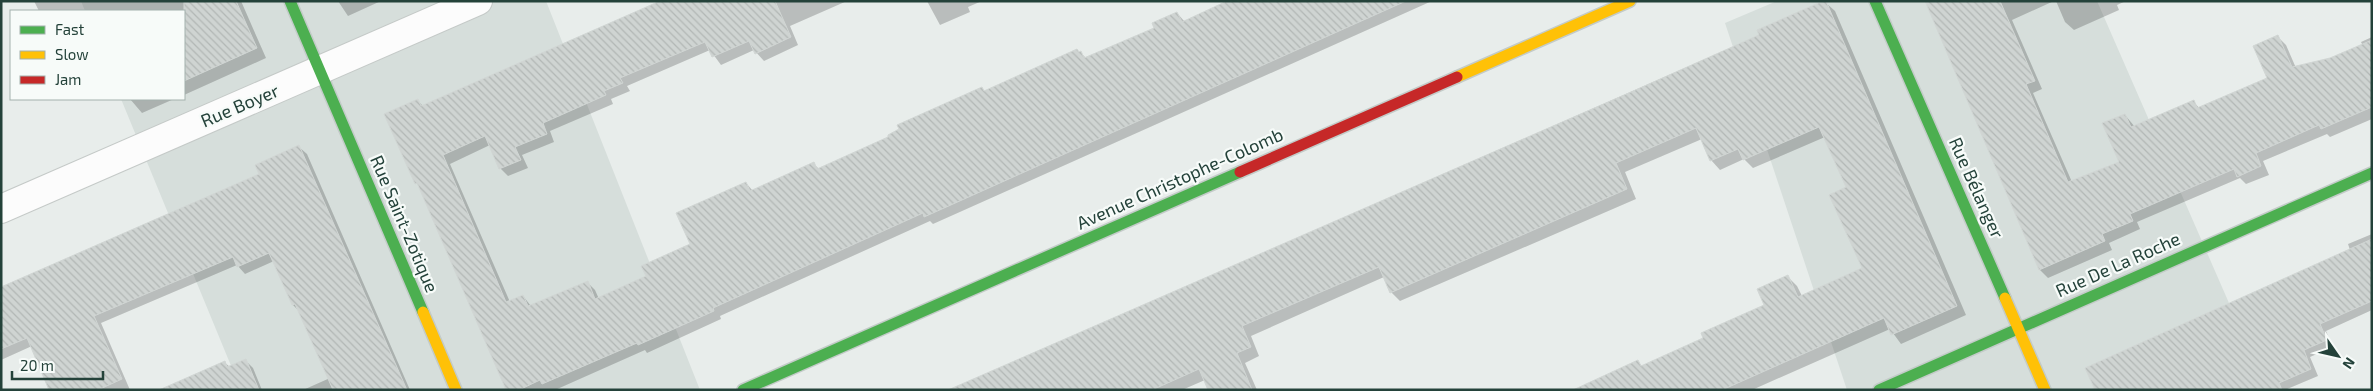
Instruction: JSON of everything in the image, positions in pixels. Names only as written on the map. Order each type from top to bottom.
[{"type":"street","name":"Rue Saint-Zotique","points":[[290,1],[456,390]]},
{"type":"street","name":"Rue Boyer","points":[[1,209],[478,1]]},
{"type":"street","name":"Avenue Christophe-Colomb","points":[[743,390],[1630,1]]},
{"type":"street","name":"Rue Bélanger","points":[[1875,1],[2045,390]]},
{"type":"street","name":"Rue De La Roche","points":[[1879,390],[2372,172]]},
{"type":"shaded area","points":[[81,1],[546,1],[700,390],[241,390],[121,100],[185,100],[185,10],[85,10]]},
{"type":"shaded area","points":[[1777,1],[2097,1],[2267,390],[1847,390],[1725,23]]},
{"type":"building","points":[[184,1],[236,1],[257,48],[185,81]]},
{"type":"building","points":[[660,1],[775,1],[791,37],[755,54],[749,41],[712,57],[705,42],[620,78],[623,83],[604,91],[606,95],[543,123],[547,134],[515,147],[521,160],[499,169],[485,136],[443,155],[506,302],[523,295],[528,306],[588,281],[595,299],[646,276],[641,266],[690,244],[676,213],[746,182],[750,191],[814,162],[817,169],[888,137],[888,135],[899,129],[897,125],[982,87],[984,91],[1077,49],[1079,52],[1081,51],[1084,58],[1154,28],[1152,23],[1177,12],[1182,22],[1227,1],[1406,1],[924,217],[923,213],[713,308],[714,311],[638,345],[637,343],[542,384],[540,380],[519,390],[506,390],[417,183],[415,184],[384,114],[418,99],[421,106]]},
{"type":"building","points":[[1826,1],[1957,306],[1891,335],[1884,318],[1722,390],[1573,390],[1638,360],[1641,366],[1703,338],[1701,333],[1764,305],[1757,289],[1788,275],[1798,297],[1862,268],[1829,195],[1846,187],[1819,127],[1743,160],[1738,149],[1710,161],[1696,128],[1616,163],[1627,189],[1390,293],[1379,267],[1242,326],[1251,347],[1237,353],[1252,390],[1208,390],[1199,369],[1152,390],[948,390],[1631,92],[1759,35],[1757,30]]},
{"type":"building","points":[[1925,1],[2000,1],[2035,81],[2026,84],[2068,182],[2119,162],[2102,123],[2125,114],[2131,127],[2194,100],[2197,108],[2267,78],[2253,46],[2278,35],[2292,67],[2330,58],[2372,40],[2372,107],[2321,129],[2319,125],[2256,153],[2261,166],[2237,177],[2234,169],[2130,214],[2133,221],[2102,234],[2105,241],[2039,270]]},
{"type":"building","points":[[299,145],[407,390],[333,390],[295,304],[292,305],[269,253],[237,267],[233,257],[94,316],[122,379],[98,390],[49,390],[27,338],[1,349],[1,287],[259,174],[255,165]]},
{"type":"building","points":[[2372,239],[2372,301],[2320,324],[2327,340],[2304,350],[2311,369],[2279,383],[2282,390],[2095,390],[2085,368]]},
{"type":"building","points":[[246,359],[259,390],[159,390],[225,361],[227,367]]},
{"type":"traffic: fast","points":[[290,1],[423,312]]},
{"type":"traffic: fast","points":[[1875,1],[2005,298]]},
{"type":"traffic: fast","points":[[743,390],[1240,172]]},
{"type":"traffic: fast","points":[[1879,390],[2372,173]]},
{"type":"traffic: slow","points":[[1457,77],[1630,1]]},
{"type":"traffic: slow","points":[[2005,298],[2045,390]]},
{"type":"traffic: slow","points":[[423,312],[456,390]]},
{"type":"traffic: jam","points":[[1240,172],[1457,77]]}]
